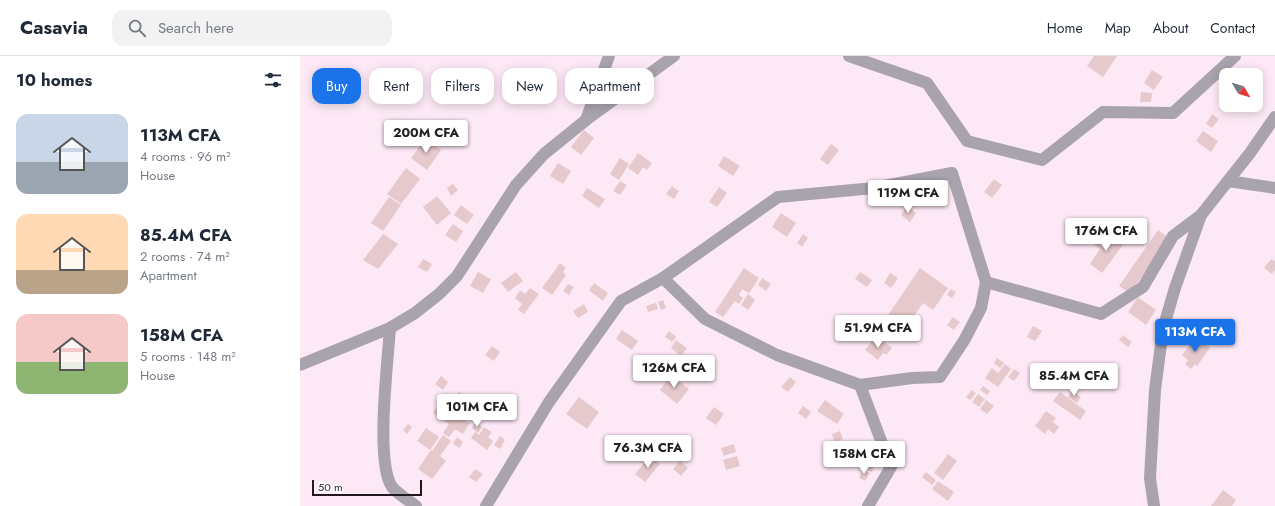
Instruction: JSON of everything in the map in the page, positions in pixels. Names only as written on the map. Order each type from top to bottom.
[{"type":"street","points":[[586,120],[609,56]]},
{"type":"street","points":[[300,365],[390,328],[415,313],[439,294],[457,276],[516,185],[544,154],[586,120],[674,56]]},
{"type":"street","points":[[849,56],[927,83],[967,141],[1042,160],[1103,112],[1173,113],[1235,56]]},
{"type":"street","points":[[986,282],[1101,314],[1143,287],[1173,236],[1201,215],[1250,153],[1275,117]]},
{"type":"street","points":[[486,506],[549,402],[621,301],[663,278],[778,197],[874,188],[952,173],[986,282],[981,308],[965,339],[940,377],[912,378],[860,385],[777,356],[705,319],[663,278]]},
{"type":"street","points":[[1228,180],[1275,188]]},
{"type":"street","points":[[1154,506],[1150,478],[1155,390],[1163,329],[1174,288],[1201,215]]},
{"type":"street","points":[[390,328],[383,432],[386,472],[392,486],[402,496],[416,506]]},
{"type":"street","points":[[860,385],[891,467],[868,506]]},
{"type":"building","points":[[1094,56],[1117,56],[1103,77],[1087,66]]},
{"type":"building","points":[[1152,70],[1163,77],[1154,90],[1144,83]]},
{"type":"building","points":[[1141,92],[1152,93],[1151,102],[1140,102]]},
{"type":"building","points":[[1212,114],[1219,119],[1212,128],[1206,124]]},
{"type":"building","points":[[584,130],[594,138],[581,155],[571,147]]},
{"type":"building","points":[[1203,131],[1218,141],[1211,152],[1196,141]]},
{"type":"building","points":[[425,139],[441,150],[427,170],[411,158]]},
{"type":"building","points":[[831,144],[839,150],[828,165],[820,159]]},
{"type":"building","points":[[638,153],[652,163],[647,170],[643,167],[638,175],[628,168]]},
{"type":"building","points":[[724,156],[740,166],[733,176],[718,166]]},
{"type":"building","points":[[620,158],[629,164],[619,180],[610,174]]},
{"type":"building","points":[[558,163],[571,171],[563,184],[550,176]]},
{"type":"building","points":[[406,168],[420,179],[401,204],[387,194]]},
{"type":"building","points":[[994,179],[1002,185],[992,198],[984,192]]},
{"type":"building","points":[[620,181],[627,185],[620,195],[613,191]]},
{"type":"building","points":[[453,184],[458,190],[451,196],[447,188]]},
{"type":"building","points":[[672,186],[679,191],[674,199],[666,194]]},
{"type":"building","points":[[719,187],[727,193],[717,207],[709,202]]},
{"type":"building","points":[[587,188],[605,199],[599,208],[582,196]]},
{"type":"building","points":[[437,196],[451,213],[437,225],[423,207]]},
{"type":"building","points":[[389,197],[401,205],[383,231],[371,223]]},
{"type":"building","points":[[461,205],[474,215],[467,224],[454,215]]},
{"type":"building","points":[[907,206],[916,213],[910,222],[901,215]]},
{"type":"building","points":[[781,213],[796,223],[787,237],[772,227]]},
{"type":"building","points":[[453,224],[463,231],[456,242],[445,235]]},
{"type":"building","points":[[1158,230],[1169,238],[1130,293],[1119,286]]},
{"type":"building","points":[[1104,231],[1123,245],[1102,273],[1090,264],[1100,249],[1094,245]]},
{"type":"building","points":[[383,234],[398,244],[378,269],[363,260]]},
{"type":"building","points":[[803,234],[808,238],[802,247],[797,243]]},
{"type":"building","points":[[423,259],[432,264],[427,272],[418,267]]},
{"type":"building","points":[[1271,259],[1275,261],[1275,270],[1272,274],[1264,268]]},
{"type":"building","points":[[560,263],[566,268],[563,272],[566,275],[552,295],[542,288]]},
{"type":"building","points":[[744,268],[759,278],[749,293],[742,289],[739,295],[743,298],[739,304],[735,301],[723,317],[715,312]]},
{"type":"building","points":[[920,268],[948,288],[933,310],[923,303],[902,333],[884,321]]},
{"type":"building","points":[[478,272],[491,279],[483,293],[470,286]]},
{"type":"building","points":[[516,272],[523,281],[508,292],[501,283]]},
{"type":"building","points":[[860,272],[872,280],[867,287],[855,279]]},
{"type":"building","points":[[890,273],[898,278],[891,288],[884,283]]},
{"type":"building","points":[[762,278],[771,284],[766,291],[758,285]]},
{"type":"building","points":[[594,283],[608,293],[603,301],[589,290]]},
{"type":"building","points":[[568,284],[574,287],[569,295],[563,291]]},
{"type":"building","points":[[530,288],[539,294],[524,314],[518,310],[522,304],[515,298],[520,290],[525,294]]},
{"type":"building","points":[[951,289],[956,292],[952,298],[947,295]]},
{"type":"building","points":[[748,294],[755,300],[748,310],[741,305]]},
{"type":"building","points":[[1138,297],[1156,310],[1146,325],[1128,312]]},
{"type":"building","points":[[663,300],[666,308],[661,310],[658,302]]},
{"type":"building","points":[[656,303],[658,309],[648,312],[646,306]]},
{"type":"building","points":[[584,304],[588,312],[578,318],[573,311]]},
{"type":"building","points":[[953,317],[960,322],[954,330],[947,325]]},
{"type":"building","points":[[1189,320],[1196,324],[1197,322],[1202,325],[1200,327],[1207,332],[1201,340],[1184,328]]},
{"type":"building","points":[[1033,326],[1042,331],[1035,341],[1027,337]]},
{"type":"building","points":[[622,330],[638,341],[632,350],[616,339]]},
{"type":"building","points":[[669,331],[676,337],[672,342],[665,337]]},
{"type":"building","points":[[1123,335],[1132,342],[1128,347],[1119,340]]},
{"type":"building","points":[[878,337],[892,348],[886,355],[883,353],[878,360],[865,350],[872,341],[874,343]]},
{"type":"building","points":[[1195,338],[1210,348],[1197,366],[1195,364],[1191,369],[1185,364],[1188,360],[1182,355]]},
{"type":"building","points":[[676,340],[687,348],[681,356],[671,348]]},
{"type":"building","points":[[492,346],[500,352],[494,361],[485,355]]},
{"type":"building","points":[[997,358],[1004,363],[1000,368],[994,363]]},
{"type":"building","points":[[1005,364],[1011,369],[998,387],[985,378],[992,368],[998,373]]},
{"type":"building","points":[[1014,369],[1020,373],[1014,381],[1008,377]]},
{"type":"building","points":[[671,375],[689,389],[677,404],[660,390]]},
{"type":"building","points":[[441,376],[448,382],[443,390],[435,384]]},
{"type":"building","points":[[790,377],[796,382],[788,392],[781,387]]},
{"type":"building","points":[[983,386],[990,391],[987,395],[980,390]]},
{"type":"building","points":[[972,390],[976,393],[970,400],[966,397]]},
{"type":"building","points":[[1072,391],[1081,397],[1077,403],[1068,397]]},
{"type":"building","points":[[459,392],[467,398],[469,395],[482,405],[476,414],[462,404],[461,406],[466,410],[462,417],[470,423],[463,434],[455,429],[449,437],[443,433],[449,424],[433,413],[447,393],[454,398]]},
{"type":"building","points":[[1060,392],[1086,411],[1080,420],[1053,401]]},
{"type":"building","points":[[978,394],[985,399],[979,407],[972,402]]},
{"type":"building","points":[[579,397],[599,412],[587,429],[566,414]]},
{"type":"building","points":[[825,400],[844,414],[837,424],[817,411]]},
{"type":"building","points":[[986,400],[994,406],[987,414],[980,409]]},
{"type":"building","points":[[803,406],[811,412],[806,419],[798,413]]},
{"type":"building","points":[[714,407],[724,414],[716,425],[706,418]]},
{"type":"building","points":[[1046,411],[1056,418],[1053,422],[1059,427],[1054,434],[1048,429],[1045,434],[1035,426]]},
{"type":"building","points":[[476,422],[482,427],[478,433],[472,428]]},
{"type":"building","points":[[408,424],[412,427],[407,434],[403,430]]},
{"type":"building","points":[[484,427],[492,432],[488,437],[493,441],[487,450],[471,438],[475,432],[479,435]]},
{"type":"building","points":[[426,428],[439,437],[430,450],[417,441]]},
{"type":"building","points":[[840,431],[843,439],[835,442],[832,434]]},
{"type":"building","points":[[443,435],[451,441],[440,456],[446,461],[432,479],[418,469]]},
{"type":"building","points":[[500,436],[505,440],[500,449],[494,445]]},
{"type":"building","points":[[457,437],[463,442],[459,448],[453,443]]},
{"type":"building","points":[[683,443],[690,449],[685,455],[678,450]]},
{"type":"building","points":[[734,444],[736,452],[724,456],[721,448]]},
{"type":"building","points":[[861,452],[877,459],[872,472],[855,464]]},
{"type":"building","points":[[948,454],[957,461],[943,480],[934,473]]},
{"type":"building","points":[[650,456],[660,464],[645,482],[635,474]]},
{"type":"building","points":[[737,456],[740,466],[726,470],[723,460]]},
{"type":"building","points":[[680,461],[688,468],[681,476],[673,469]]},
{"type":"building","points":[[475,469],[483,474],[476,482],[469,477]]},
{"type":"building","points":[[863,470],[870,473],[865,481],[859,478]]},
{"type":"building","points":[[926,472],[936,480],[932,485],[922,477]]},
{"type":"building","points":[[938,481],[954,492],[948,501],[932,489]]},
{"type":"building","points":[[1223,490],[1236,500],[1232,506],[1211,506]]}]
